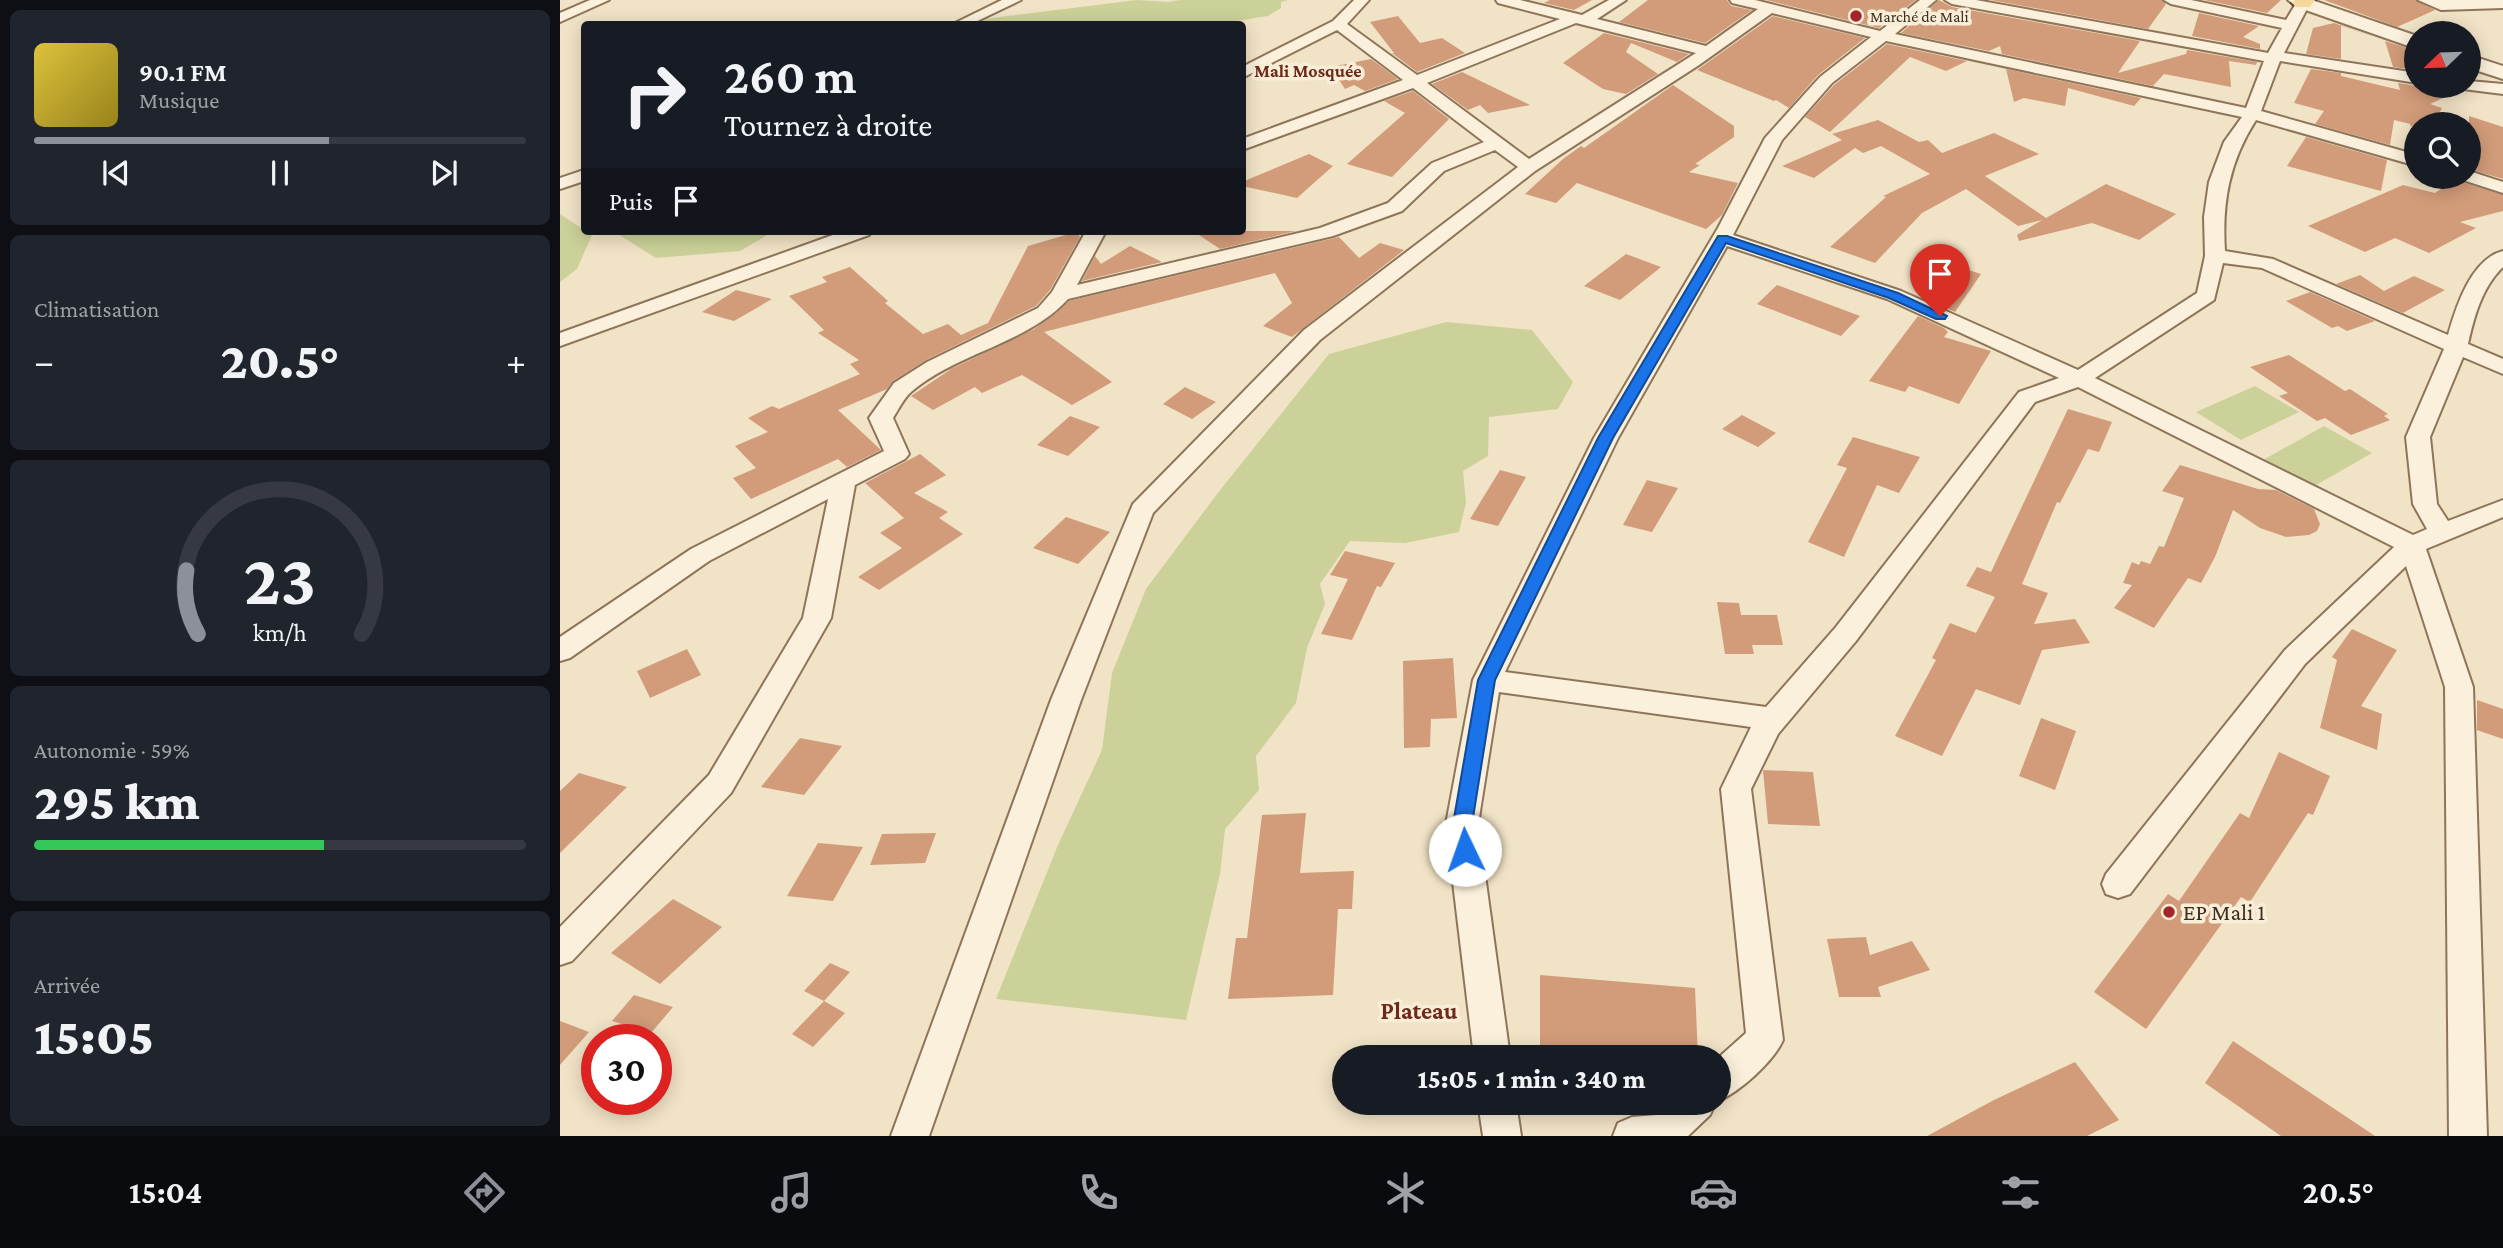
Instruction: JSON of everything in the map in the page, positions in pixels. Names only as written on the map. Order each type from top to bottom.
[{"type":"street","points":[[560,18],[603,0]]},
{"type":"street","points":[[967,21],[1014,0]]},
{"type":"street","points":[[1246,71],[1338,24],[1362,0]]},
{"type":"street","points":[[1503,0],[1709,51]]},
{"type":"street","points":[[1246,144],[1580,19],[1619,0]]},
{"type":"street","points":[[1737,0],[1884,36],[2252,114],[2404,157]]},
{"type":"street","points":[[1490,1045],[1462,824],[1487,680],[1606,438],[1723,238],[1774,138],[1826,80],[1929,0]]},
{"type":"street","points":[[1952,0],[2274,57],[2404,76]]},
{"type":"street","points":[[2171,0],[2291,26]]},
{"type":"street","points":[[2425,0],[2441,6],[2503,4]]},
{"type":"street","points":[[1731,1071],[1765,1040],[1736,789],[1766,727],[1846,634],[2027,397],[2079,379],[2207,296],[2215,256],[2213,217],[2218,182],[2233,142],[2252,114],[2274,57],[2301,1],[2404,38]]},
{"type":"street","points":[[910,1136],[1066,700],[1142,510],[1311,335],[1529,167],[1709,51],[1769,8]]},
{"type":"street","points":[[1338,24],[1529,167]]},
{"type":"street","points":[[2482,66],[2503,73]]},
{"type":"street","points":[[2482,87],[2503,89]]},
{"type":"street","points":[[1060,295],[1325,232],[1365,220],[1395,207],[1438,167],[1496,143]]},
{"type":"street","points":[[560,184],[581,176]]},
{"type":"street","points":[[2481,180],[2503,188]]},
{"type":"street","points":[[560,340],[851,235]]},
{"type":"street","points":[[560,651],[700,555],[897,454],[881,418],[902,388],[936,367],[1045,312],[1060,295],[1094,235]]},
{"type":"street","points":[[1723,238],[1894,295],[2079,379],[2412,545],[2459,687],[2468,1136]]},
{"type":"street","points":[[2215,256],[2266,264],[2503,367]]},
{"type":"street","points":[[2442,533],[2425,504],[2418,437],[2456,348],[2465,312],[2485,273],[2503,257]]},
{"type":"street","points":[[560,950],[720,784],[817,618],[844,481]]},
{"type":"street","points":[[2118,884],[2295,657],[2412,545],[2498,513]]},
{"type":"street","points":[[1487,680],[1773,719]]},
{"type":"street","points":[[1499,1115],[1502,1136]]},
{"type":"street","points":[[1632,1136],[1664,1133],[1683,1115]]},
{"type":"green space","points":[[1137,0],[1288,0],[1281,2],[1281,8],[1268,16],[1237,21],[979,21]]},
{"type":"green space","points":[[560,214],[581,228],[581,235],[592,235],[577,269],[560,282]]},
{"type":"green space","points":[[619,235],[767,235],[740,251],[656,258]]},
{"type":"green space","points":[[1446,322],[1532,330],[1573,382],[1558,409],[1489,417],[1488,456],[1463,471],[1466,503],[1459,532],[1405,543],[1350,541],[1320,584],[1325,604],[1307,648],[1296,703],[1256,756],[1259,790],[1225,829],[1220,874],[1186,1020],[996,999],[1058,845],[1102,750],[1112,673],[1146,589],[1217,494],[1329,354]]},
{"type":"green space","points":[[2255,386],[2299,412],[2241,440],[2196,412]]},
{"type":"green space","points":[[2324,426],[2372,453],[2311,488],[2263,460]]},
{"type":"building","points":[[1550,0],[1592,0],[1574,10],[1544,3]]},
{"type":"building","points":[[1648,0],[1727,0],[1731,6],[1752,10],[1705,43],[1619,22]]},
{"type":"building","name":"Marché de Mali","points":[[1766,0],[1916,0],[1879,28]]},
{"type":"building","points":[[1939,0],[1952,7],[2140,41],[2118,73],[2186,54],[2187,50],[2257,62],[2256,65],[2229,61],[2231,87],[2164,74],[2153,86],[2002,54],[2000,46],[1989,51],[1901,33]]},
{"type":"building","points":[[1991,0],[2162,0],[2166,4],[2148,29]]},
{"type":"building","points":[[2204,0],[2281,0],[2267,13]]},
{"type":"building","points":[[2324,0],[2416,0],[2435,10],[2410,21],[2404,21],[2404,24],[2397,27]]},
{"type":"building","points":[[2199,13],[2259,26],[2243,37],[2260,44],[2260,49],[2192,36]]},
{"type":"building","points":[[1398,16],[1420,43],[1442,38],[1465,53],[1417,72],[1392,53],[1370,22]]},
{"type":"building","points":[[1773,16],[1865,38],[1818,75],[1789,108],[1776,100],[1697,70]]},
{"type":"building","points":[[2334,23],[2341,25],[2341,59],[2306,54],[2313,28]]},
{"type":"building","points":[[1604,33],[1689,54],[1677,62],[1631,43],[1626,52],[1658,74],[1626,94],[1603,89],[1563,63]]},
{"type":"building","points":[[2385,41],[2404,47],[2404,68],[2393,67]]},
{"type":"building","points":[[1887,44],[1967,61],[1946,71],[1910,57],[1830,132],[1805,117],[1834,85]]},
{"type":"building","points":[[1371,59],[1398,79],[1365,91],[1354,85],[1345,89],[1331,67]]},
{"type":"building","points":[[2006,69],[2141,98],[2134,106],[2068,88],[2065,106],[2024,98],[2014,102]]},
{"type":"building","points":[[2311,69],[2341,73],[2341,76],[2400,90],[2398,83],[2404,84],[2404,98],[2443,98],[2430,104],[2442,108],[2440,112],[2404,112],[2404,122],[2394,120],[2390,145],[2315,124],[2324,111],[2294,103]]},
{"type":"building","points":[[1462,72],[1530,105],[1488,113],[1480,105],[1468,110],[1432,84]]},
{"type":"building","points":[[1673,85],[1734,126],[1734,137],[1695,164],[1700,165],[1689,172],[1738,183],[1722,215],[1706,229],[1577,183],[1556,203],[1525,194],[1563,159],[1581,146],[1584,148]]},
{"type":"building","points":[[1413,91],[1449,119],[1392,177],[1347,164],[1405,113],[1384,101]]},
{"type":"building","points":[[1878,120],[1919,142],[1928,140],[1942,153],[1994,133],[2039,154],[1985,176],[2046,218],[2106,184],[2176,214],[2139,240],[2092,223],[2019,241],[2017,235],[2042,220],[2018,226],[1966,189],[1922,213],[1875,263],[1830,247],[1886,197],[1883,196],[1930,174],[1881,146],[1863,153],[1855,148],[1814,178],[1782,166],[1842,140],[1832,134]]},
{"type":"building","points":[[2481,120],[2503,127],[2503,179],[2481,173]]},
{"type":"building","points":[[2306,137],[2387,160],[2381,191],[2287,166]]},
{"type":"building","points":[[1309,154],[1333,166],[1297,198],[1246,187],[1246,180]]},
{"type":"building","points":[[2403,185],[2404,189],[2435,193],[2441,189],[2481,188],[2503,195],[2503,211],[2460,222],[2476,228],[2429,253],[2395,238],[2365,252],[2308,226]]},
{"type":"building","points":[[1296,231],[1220,249],[1199,235]]},
{"type":"building","points":[[1066,235],[1080,237],[1050,290],[1036,306],[926,360],[893,381],[887,389],[838,410],[881,450],[847,467],[838,459],[751,499],[733,478],[756,468],[735,446],[768,432],[748,418],[772,406],[779,409],[860,374],[850,364],[859,360],[818,333],[824,330],[789,296],[827,282],[822,277],[850,267],[888,301],[885,303],[923,334],[948,324],[961,335],[988,323],[1028,246]]},
{"type":"building","points":[[1339,237],[1359,258],[1380,243],[1404,250],[1292,337],[1263,326],[1292,303],[1275,273],[1044,332],[1112,382],[1072,405],[1022,375],[982,393],[975,387],[933,410],[911,396],[951,369],[1034,329],[1069,301]]},
{"type":"building","points":[[1130,246],[1162,262],[1082,281],[1095,256],[1101,264]]},
{"type":"building","points":[[1626,254],[1661,267],[1620,300],[1584,286]]},
{"type":"building","points":[[1956,266],[1981,274],[1955,312],[1930,301]]},
{"type":"building","points":[[2360,275],[2384,291],[2414,276],[2445,290],[2403,313],[2336,284]]},
{"type":"building","points":[[1777,285],[1860,316],[1841,336],[1757,304]]},
{"type":"building","points":[[736,290],[772,299],[734,321],[702,312]]},
{"type":"building","points":[[2310,292],[2375,321],[2347,331],[2338,326],[2332,328],[2286,301]]},
{"type":"building","points":[[1918,316],[1944,328],[1948,332],[1944,337],[1991,351],[1959,404],[1909,386],[1905,392],[1869,381]]},
{"type":"building","points":[[2289,355],[2345,391],[2350,389],[2388,414],[2384,416],[2390,420],[2351,435],[2325,418],[2317,421],[2279,396],[2288,393],[2250,367]]},
{"type":"building","points":[[1185,387],[1216,402],[1192,419],[1163,404]]},
{"type":"building","points":[[2068,409],[2112,422],[2099,452],[2088,449],[2060,503],[2057,502],[2022,584],[2048,593],[2034,624],[2075,619],[2090,643],[2042,650],[2020,705],[1976,689],[1942,756],[1895,736],[1936,660],[1932,658],[1950,623],[1976,633],[1995,597],[1966,586],[1977,567],[1991,572]]},
{"type":"building","points":[[1742,415],[1776,433],[1758,447],[1722,429]]},
{"type":"building","points":[[1070,416],[1100,427],[1068,456],[1037,445]]},
{"type":"building","points":[[1853,437],[1920,457],[1899,493],[1877,485],[1844,557],[1808,542],[1847,468],[1837,465]]},
{"type":"building","points":[[920,454],[946,475],[914,493],[948,512],[939,518],[963,534],[879,590],[858,577],[902,548],[880,533],[904,518],[865,483]]},
{"type":"building","points":[[2180,465],[2258,489],[2276,490],[2314,509],[2320,524],[2317,531],[2309,535],[2286,537],[2260,528],[2233,510],[2215,557],[2201,583],[2188,578],[2154,628],[2114,608],[2132,585],[2123,583],[2132,562],[2139,565],[2141,561],[2150,564],[2159,546],[2164,547],[2184,498],[2162,491]]},
{"type":"building","points":[[1500,470],[1526,477],[1498,526],[1470,519]]},
{"type":"building","points":[[1647,480],[1678,488],[1652,532],[1623,525]]},
{"type":"building","points":[[1066,517],[1110,532],[1078,564],[1033,548]]},
{"type":"building","points":[[1345,551],[1395,563],[1381,587],[1377,586],[1352,640],[1321,634],[1348,579],[1330,575]]},
{"type":"building","points":[[1717,602],[1739,603],[1741,615],[1777,615],[1783,645],[1752,645],[1754,654],[1725,654]]},
{"type":"building","points":[[2352,629],[2397,650],[2361,706],[2382,714],[2377,750],[2320,728],[2337,660],[2332,657]]},
{"type":"building","points":[[687,649],[701,675],[650,698],[637,671]]},
{"type":"building","points":[[1453,658],[1457,718],[1431,719],[1430,747],[1404,748],[1403,661]]},
{"type":"building","points":[[2477,700],[2503,709],[2503,739],[2477,730]]},
{"type":"building","points":[[2041,718],[2076,731],[2055,790],[2019,776]]},
{"type":"building","points":[[800,738],[842,746],[804,795],[761,787]]},
{"type":"building","points":[[2279,752],[2330,776],[2313,815],[2308,813],[2250,902],[2241,897],[2146,1029],[2094,992],[2168,894],[2179,901],[2240,813],[2249,818]]},
{"type":"building","points":[[1763,770],[1813,772],[1820,826],[1768,824]]},
{"type":"building","points":[[579,773],[627,787],[560,853],[560,791]]},
{"type":"building","points":[[1306,813],[1300,873],[1354,871],[1352,909],[1338,909],[1333,995],[1228,999],[1236,938],[1247,938],[1262,815]]},
{"type":"building","points":[[936,833],[925,863],[870,865],[882,834]]},
{"type":"building","points":[[818,843],[863,847],[833,901],[787,896]]},
{"type":"building","points":[[673,899],[722,927],[660,984],[611,953]]},
{"type":"building","points":[[1866,937],[1870,955],[1912,941],[1930,970],[1878,987],[1881,997],[1839,997],[1827,939]]},
{"type":"building","points":[[830,963],[850,972],[824,1001],[804,991]]},
{"type":"building","points":[[1540,975],[1695,988],[1697,1045],[1540,1045]]},
{"type":"building","points":[[634,995],[673,1007],[659,1024],[622,1024],[612,1021]]},
{"type":"building","points":[[824,1001],[845,1013],[813,1047],[792,1034]]},
{"type":"building","points":[[560,1021],[581,1029],[581,1041],[560,1065]]},
{"type":"building","points":[[2233,1041],[2375,1136],[2281,1136],[2205,1083]]},
{"type":"building","points":[[2075,1062],[2119,1120],[2087,1136],[1927,1136],[1994,1100]]},
{"type":"place","name":"Marché de Mali","points":[[1856,16]]},
{"type":"place","name":"EP Mali 1","points":[[2169,912]]},
{"type":"district","name":"Mali Mosquée","points":[[1308,71]]},
{"type":"district","name":"Plateau","points":[[1419,1010]]},
{"type":"route","points":[[1465,850],[1462,824],[1487,680],[1606,438],[1723,238],[1894,295],[1940,316]]}]
